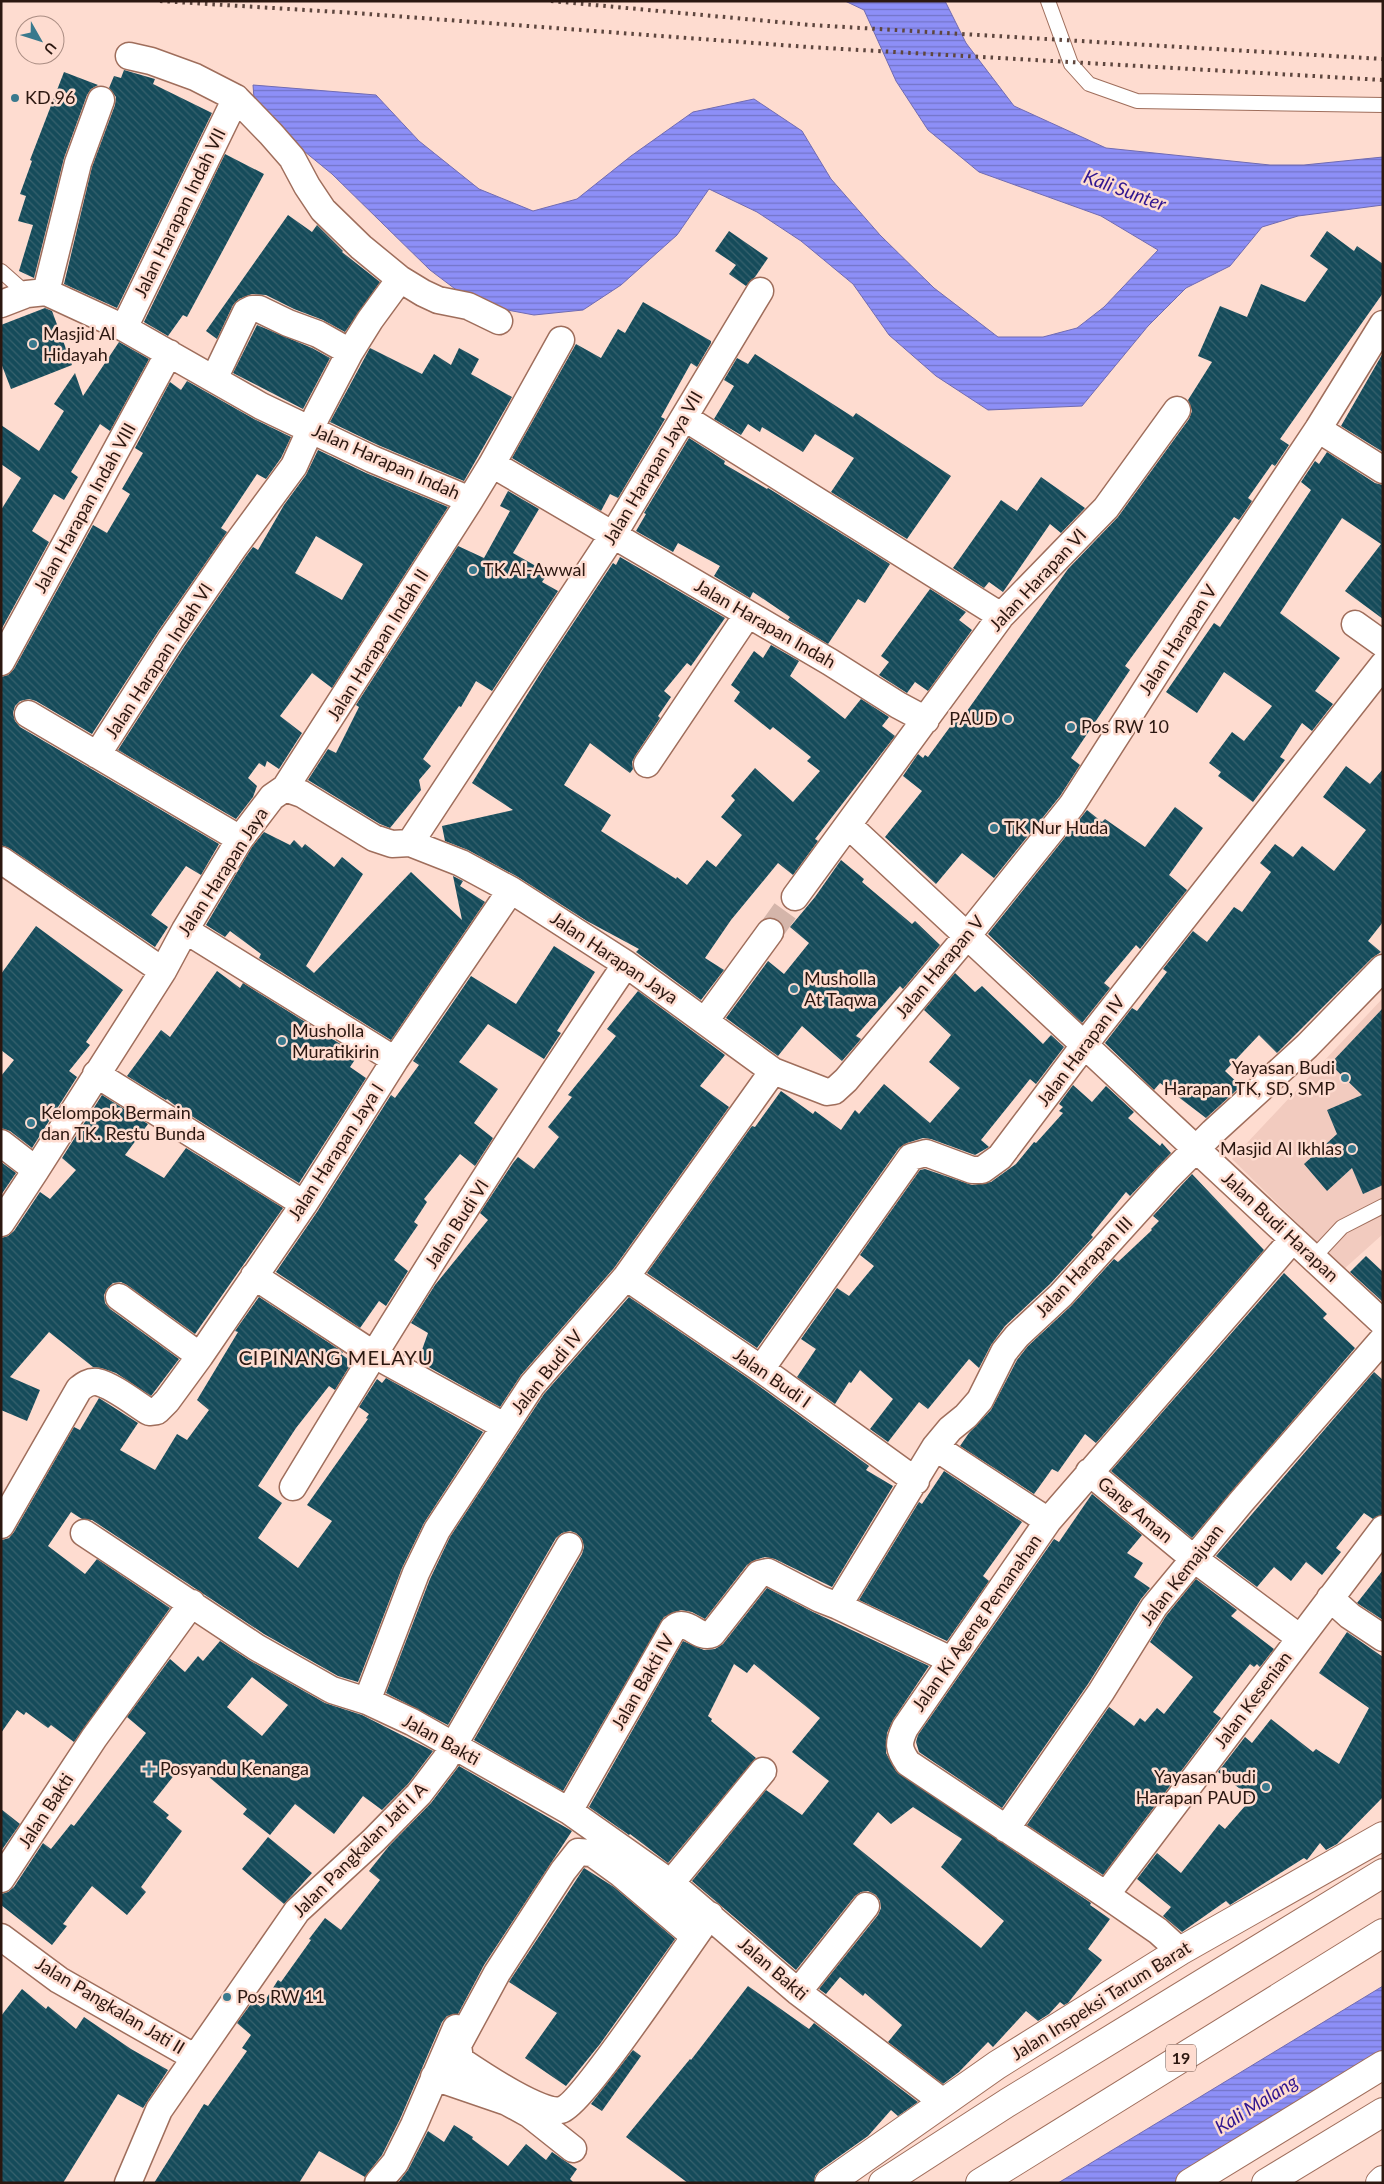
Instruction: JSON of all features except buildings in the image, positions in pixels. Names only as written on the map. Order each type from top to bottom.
[{"type":"main road","name":"Jalan Inspeksi Tarum Barat","points":[[829,2183],[997,2065],[1180,1951],[1383,1836]]},
{"type":"main road","points":[[884,2183],[1006,2103],[1383,1873]]},
{"type":"main road","name":"19","points":[[980,2183],[1383,1933]]},
{"type":"main road","points":[[1190,2183],[1383,2065]]},
{"type":"main road","points":[[1266,2183],[1383,2112]]},
{"type":"main road","points":[[1380,2183],[1383,2180]]},
{"type":"street","points":[[129,56],[151,61],[195,77],[236,98],[292,158],[306,186],[323,210],[361,247],[400,279],[438,300],[463,304],[499,320]]},
{"type":"street","name":"Jalan Harapan Indah VII","points":[[124,328],[236,98]]},
{"type":"street","points":[[1,304],[36,293],[101,100]]},
{"type":"street","name":"Jalan Harapan Indah VI","points":[[240,839],[97,755],[171,639],[235,546],[294,466],[350,352],[370,320],[400,279]]},
{"type":"street","name":"Jalan Harapan Jaya VII","points":[[410,843],[613,535],[760,291]]},
{"type":"street","name":"Jalan Harapan Indah","points":[[36,293],[124,328],[261,406],[311,428],[372,459],[470,500],[492,464],[926,720]]},
{"type":"street","points":[[214,379],[246,312],[252,308],[260,309],[318,334],[350,352]]},
{"type":"street","name":"Jalan Harapan V","points":[[846,1080],[967,936],[1072,805],[1191,619],[1318,429],[1383,324]]},
{"type":"street","points":[[492,464],[561,340]]},
{"type":"street","name":"Jalan Harapan Indah VIII","points":[[1,662],[170,353]]},
{"type":"street","name":"Jalan Harapan VI","points":[[795,897],[1001,616],[1106,508],[1177,410]]},
{"type":"street","points":[[685,418],[1001,616]]},
{"type":"street","points":[[1318,429],[1383,470]]},
{"type":"street","name":"Jalan Harapan Indah II","points":[[285,788],[470,500]]},
{"type":"street","points":[[647,764],[748,614]]},
{"type":"street","points":[[1355,624],[1383,644]]},
{"type":"street","name":"Jalan Harapan IV","points":[[761,1369],[911,1157],[926,1153],[972,1170],[982,1170],[1000,1157],[1085,1045],[1383,666]]},
{"type":"street","points":[[28,714],[97,755]]},
{"type":"street","name":"Jalan Harapan Jaya","points":[[1,1224],[163,971],[185,930],[240,839],[272,796],[285,788],[302,794],[374,838],[392,844],[410,843],[461,863],[511,890],[626,964],[773,1071],[827,1092],[834,1091],[846,1080]]},
{"type":"street","name":"Jalan Budi Harapan","points":[[848,824],[1383,1323]]},
{"type":"street","points":[[1,860],[163,971]]},
{"type":"street","name":"Jalan Harapan Jaya I","points":[[1,1524],[79,1390],[86,1383],[97,1382],[150,1412],[157,1411],[167,1401],[304,1204],[395,1060],[511,890]]},
{"type":"street","points":[[185,930],[395,1060]]},
{"type":"street","points":[[705,1021],[770,932]]},
{"type":"street","name":"Jalan Budi VI","points":[[293,1487],[373,1354],[577,1036],[626,964]]},
{"type":"street","name":"Jalan Harapan III","points":[[838,1606],[935,1447],[950,1428],[966,1416],[980,1400],[1004,1352],[1017,1336],[1061,1295],[1167,1178],[1213,1132],[1308,1046],[1383,968]]},
{"type":"street","name":"Jalan Budi IV","points":[[367,1702],[416,1573],[433,1538],[504,1426],[532,1384],[626,1277],[773,1071]]},
{"type":"street","points":[[96,1074],[304,1204]]},
{"type":"street","points":[[1,1143],[36,1170]]},
{"type":"street","name":"Jalan Ki Ageng Pemanahan","points":[[1180,1951],[1158,1931],[1106,1895],[908,1764],[899,1750],[899,1742],[905,1728],[1048,1521],[1293,1239]]},
{"type":"street","points":[[254,1276],[373,1354],[504,1426]]},
{"type":"street","name":"Jalan Budi I","points":[[626,1277],[761,1369],[916,1481]]},
{"type":"street","points":[[119,1297],[200,1356]]},
{"type":"street","name":"Jalan Kemajuan","points":[[1006,1829],[1100,1692],[1154,1607],[1193,1558],[1383,1339]]},
{"type":"street","points":[[935,1447],[1048,1521]]},
{"type":"street","name":"Gang Aman","points":[[1089,1472],[1193,1558],[1300,1638]]},
{"type":"street","name":"Jalan Kesenian","points":[[1106,1895],[1383,1529]]},
{"type":"street","points":[[84,1533],[192,1603]]},
{"type":"street","name":"Jalan Pangkalan Jati I A","points":[[128,2183],[159,2110],[297,1911],[374,1840],[419,1794],[454,1747],[569,1546]]},
{"type":"street","name":"Jalan Bakti IV","points":[[574,1814],[673,1629],[677,1625],[683,1624],[704,1635],[712,1634],[751,1581],[759,1574],[768,1572],[820,1599],[838,1606]]},
{"type":"street","points":[[1330,1598],[1350,1616],[1383,1638]]},
{"type":"street","name":"Jalan Bakti","points":[[1,1879],[94,1738],[192,1603],[256,1647],[332,1690],[367,1702],[412,1722],[574,1814],[671,1883],[710,1914],[798,1992],[943,2102]]},
{"type":"street","points":[[838,1606],[951,1660]]},
{"type":"street","points":[[671,1883],[763,1771]]},
{"type":"street","points":[[378,2183],[395,2163],[430,2092],[434,2077],[453,2034],[574,1814]]},
{"type":"street","points":[[694,1936],[621,1874],[592,1853],[578,1852],[563,1871],[498,1973],[458,2045],[460,2060],[529,2102],[550,2111],[562,2110],[571,2105],[596,2074],[710,1914]]},
{"type":"street","points":[[798,1992],[866,1906]]},
{"type":"street","name":"Jalan Pangkalan Jati II","points":[[1,1937],[59,1980],[194,2057]]},
{"type":"street","points":[[434,2077],[514,2106],[529,2114],[573,2149]]},
{"type":"lane","points":[[1048,1],[1071,64],[1089,84],[1137,101],[1383,105]]},
{"type":"lane","points":[[1,271],[36,293]]},
{"type":"lane","points":[[1314,1257],[1342,1227],[1383,1206]]},
{"type":"shaded area","name":"Yayasan Budi Harapan TK, SD, SMP","points":[[1383,998],[1383,1234],[1344,1269],[1232,1159]]},
{"type":"water","name":"Kali Sunter","points":[[845,1],[945,1],[966,43],[1014,106],[1106,148],[1270,165],[1304,165],[1383,157],[1383,205],[1298,216],[1262,227],[1230,266],[1186,288],[1148,326],[1082,406],[988,410],[936,376],[889,335],[853,284],[801,241],[757,212],[709,189],[677,235],[621,285],[583,310],[534,315],[475,304],[430,270],[332,174],[255,111],[253,85],[376,95],[419,141],[479,189],[533,211],[577,199],[631,156],[693,112],[754,99],[802,131],[831,179],[880,235],[934,288],[998,337],[1043,337],[1077,328],[1104,307],[1158,250],[1101,216],[979,172],[928,130],[896,81],[864,10]]},
{"type":"water","name":"Kali Malang","points":[[1383,1986],[1383,2060],[1190,2183],[1058,2183]]},
{"type":"tunnel","points":[[770,932],[795,897]]},
{"type":"railway","points":[[160,1],[354,13],[808,47],[1383,80]]},
{"type":"railway","points":[[551,1],[811,25],[1383,59]]},
{"type":"place","name":"KD.96","points":[[15,98]]},
{"type":"place","name":"Masjid Al Hidayah","points":[[33,344]]},
{"type":"place","name":"TK Al-Awwal","points":[[473,570]]},
{"type":"place","name":"PAUD","points":[[1008,719]]},
{"type":"place","name":"Pos RW 10","points":[[1071,727]]},
{"type":"place","name":"TK Nur Huda","points":[[994,828]]},
{"type":"place","name":"Musholla At Taqwa","points":[[794,989]]},
{"type":"place","name":"Musholla Muratikirin","points":[[282,1041]]},
{"type":"place","name":"Yayasan Budi Harapan TK, SD, SMP","points":[[1345,1078]]},
{"type":"place","name":"Kelompok Bermain dan TK. Restu Bunda","points":[[31,1123]]},
{"type":"place","name":"Masjid Al Ikhlas","points":[[1352,1149]]},
{"type":"place","name":"Posyandu Kenanga","points":[[149,1769]]},
{"type":"place","name":"Yayasan budi Harapan PAUD","points":[[1266,1787]]},
{"type":"place","name":"Pos RW 11","points":[[227,1997]]},
{"type":"district","name":"CIPINANG MELAYU","points":[[336,1358]]}]
